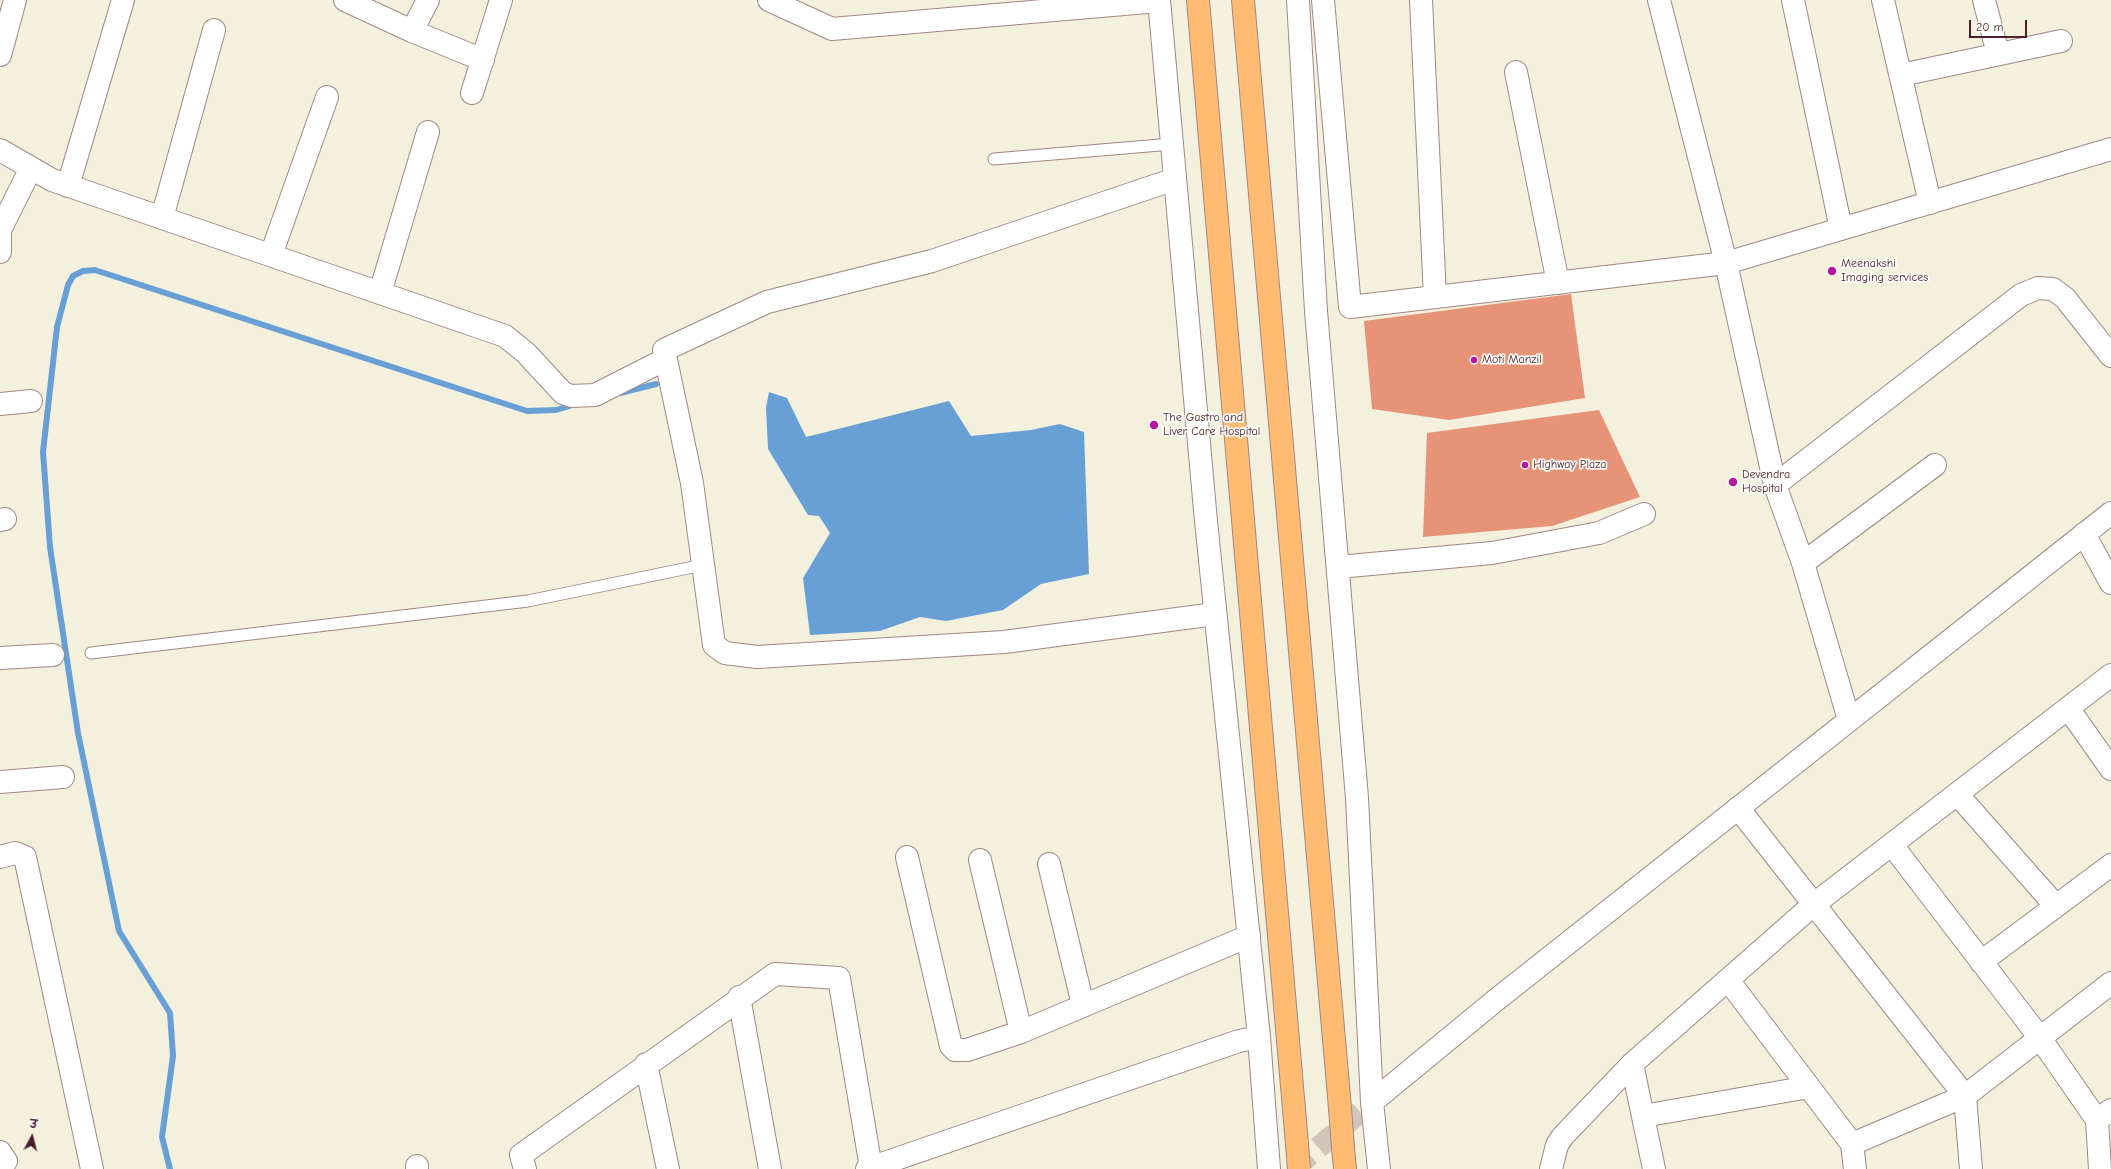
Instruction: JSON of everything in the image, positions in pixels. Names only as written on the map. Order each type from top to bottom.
[{"type":"highway","points":[[1198,0],[1299,1169]]},
{"type":"highway","points":[[1243,0],[1344,1158]]},
{"type":"street","points":[[0,55],[15,0]]},
{"type":"street","points":[[68,186],[123,0]]},
{"type":"street","points":[[344,0],[412,31],[483,60]]},
{"type":"street","points":[[412,31],[428,0]]},
{"type":"street","points":[[472,93],[501,0]]},
{"type":"street","points":[[769,0],[832,29],[1159,0],[1215,614],[1259,1037],[1269,1169]]},
{"type":"street","points":[[1298,0],[1316,311],[1357,798],[1372,1102],[1379,1169]]},
{"type":"street","points":[[1323,0],[1350,307],[1726,263],[2111,149]]},
{"type":"street","points":[[1421,0],[1435,297]]},
{"type":"street","points":[[1659,0],[1726,263],[1775,485],[1803,563],[1849,720]]},
{"type":"street","points":[[1793,0],[1841,229]]},
{"type":"street","points":[[1883,0],[1930,202]]},
{"type":"street","points":[[1984,0],[1998,54]]},
{"type":"street","points":[[162,218],[214,30]]},
{"type":"street","points":[[1901,75],[2061,41]]},
{"type":"street","points":[[1516,72],[1558,283]]},
{"type":"street","points":[[270,255],[327,98]]},
{"type":"street","points":[[380,293],[428,132]]},
{"type":"street","points":[[0,150],[52,180],[68,186],[505,336],[526,353],[563,393],[571,396],[595,395],[666,359]]},
{"type":"street","points":[[0,252],[0,230],[31,168]]},
{"type":"street","points":[[1175,179],[932,261],[767,302],[664,350],[692,483],[714,645],[725,653],[757,657],[1004,642],[1215,614]]},
{"type":"street","points":[[1775,485],[2021,295],[2038,288],[2053,289],[2065,298],[2111,356]]},
{"type":"street","points":[[0,404],[31,401]]},
{"type":"street","points":[[1803,563],[1935,465]]},
{"type":"street","points":[[1372,1102],[1496,1000],[2111,513]]},
{"type":"street","points":[[1338,567],[1492,553],[1599,533],[1644,514]]},
{"type":"street","points":[[2084,534],[2111,583]]},
{"type":"street","points":[[0,658],[53,655]]},
{"type":"street","points":[[1551,1169],[1557,1145],[1563,1136],[1632,1064],[1813,905],[2111,675]]},
{"type":"street","points":[[2068,708],[2111,769]]},
{"type":"street","points":[[0,782],[63,777]]},
{"type":"street","points":[[1957,794],[2056,906]]},
{"type":"street","points":[[1738,808],[1964,1096],[1971,1169]]},
{"type":"street","points":[[1892,845],[2040,1038],[2104,1115],[2100,1169]]},
{"type":"street","points":[[0,857],[16,853],[25,857],[92,1169]]},
{"type":"street","points":[[906,857],[951,1046],[955,1050],[967,1050],[1021,1032],[1248,936]]},
{"type":"street","points":[[980,860],[1021,1032]]},
{"type":"street","points":[[1049,864],[1083,1005]]},
{"type":"street","points":[[1981,962],[2111,865]]},
{"type":"street","points":[[525,1169],[521,1155],[646,1064],[774,974],[840,978],[869,1168],[1239,1041],[1259,1037]]},
{"type":"street","points":[[1728,980],[1852,1144],[1855,1169]]},
{"type":"street","points":[[1852,1144],[1964,1096],[2111,983]]},
{"type":"street","points":[[739,998],[770,1169]]},
{"type":"street","points":[[646,1064],[668,1169]]},
{"type":"street","points":[[1632,1064],[1654,1169]]},
{"type":"street","points":[[1643,1116],[1810,1087]]},
{"type":"street","points":[[0,1152],[6,1161],[1,1169]]},
{"type":"lane","points":[[994,159],[1172,144]]},
{"type":"lane","points":[[91,653],[528,601],[703,565]]},
{"type":"water","points":[[769,392],[787,398],[806,437],[949,401],[971,436],[1031,430],[1060,424],[1084,432],[1089,574],[1041,584],[1003,610],[946,621],[920,617],[880,631],[810,635],[803,578],[830,533],[819,516],[808,515],[768,449],[766,408]]},
{"type":"building","name":"Moti Manzil","points":[[1571,294],[1585,398],[1449,420],[1372,409],[1364,321]]},
{"type":"building","name":"Highway Plaza","points":[[1599,410],[1640,497],[1552,526],[1423,537],[1427,433]]},
{"type":"waterway","points":[[170,1169],[162,1137],[173,1056],[170,1013],[119,931],[78,733],[50,547],[43,452],[57,327],[68,285],[73,276],[83,271],[95,270],[527,411],[556,410],[576,404]]},
{"type":"waterway","points":[[620,393],[656,384]]},
{"type":"tunnel","points":[[1293,1169],[1372,1102]]},
{"type":"place","name":"Meenakshi Imaging services","points":[[1832,271]]},
{"type":"place","name":"Moti Manzil","points":[[1474,360]]},
{"type":"place","name":"The Gastro and Liver Care Hospital","points":[[1154,425]]},
{"type":"place","name":"Highway Plaza","points":[[1525,465]]},
{"type":"place","name":"Devendra Hospital","points":[[1733,482]]}]
